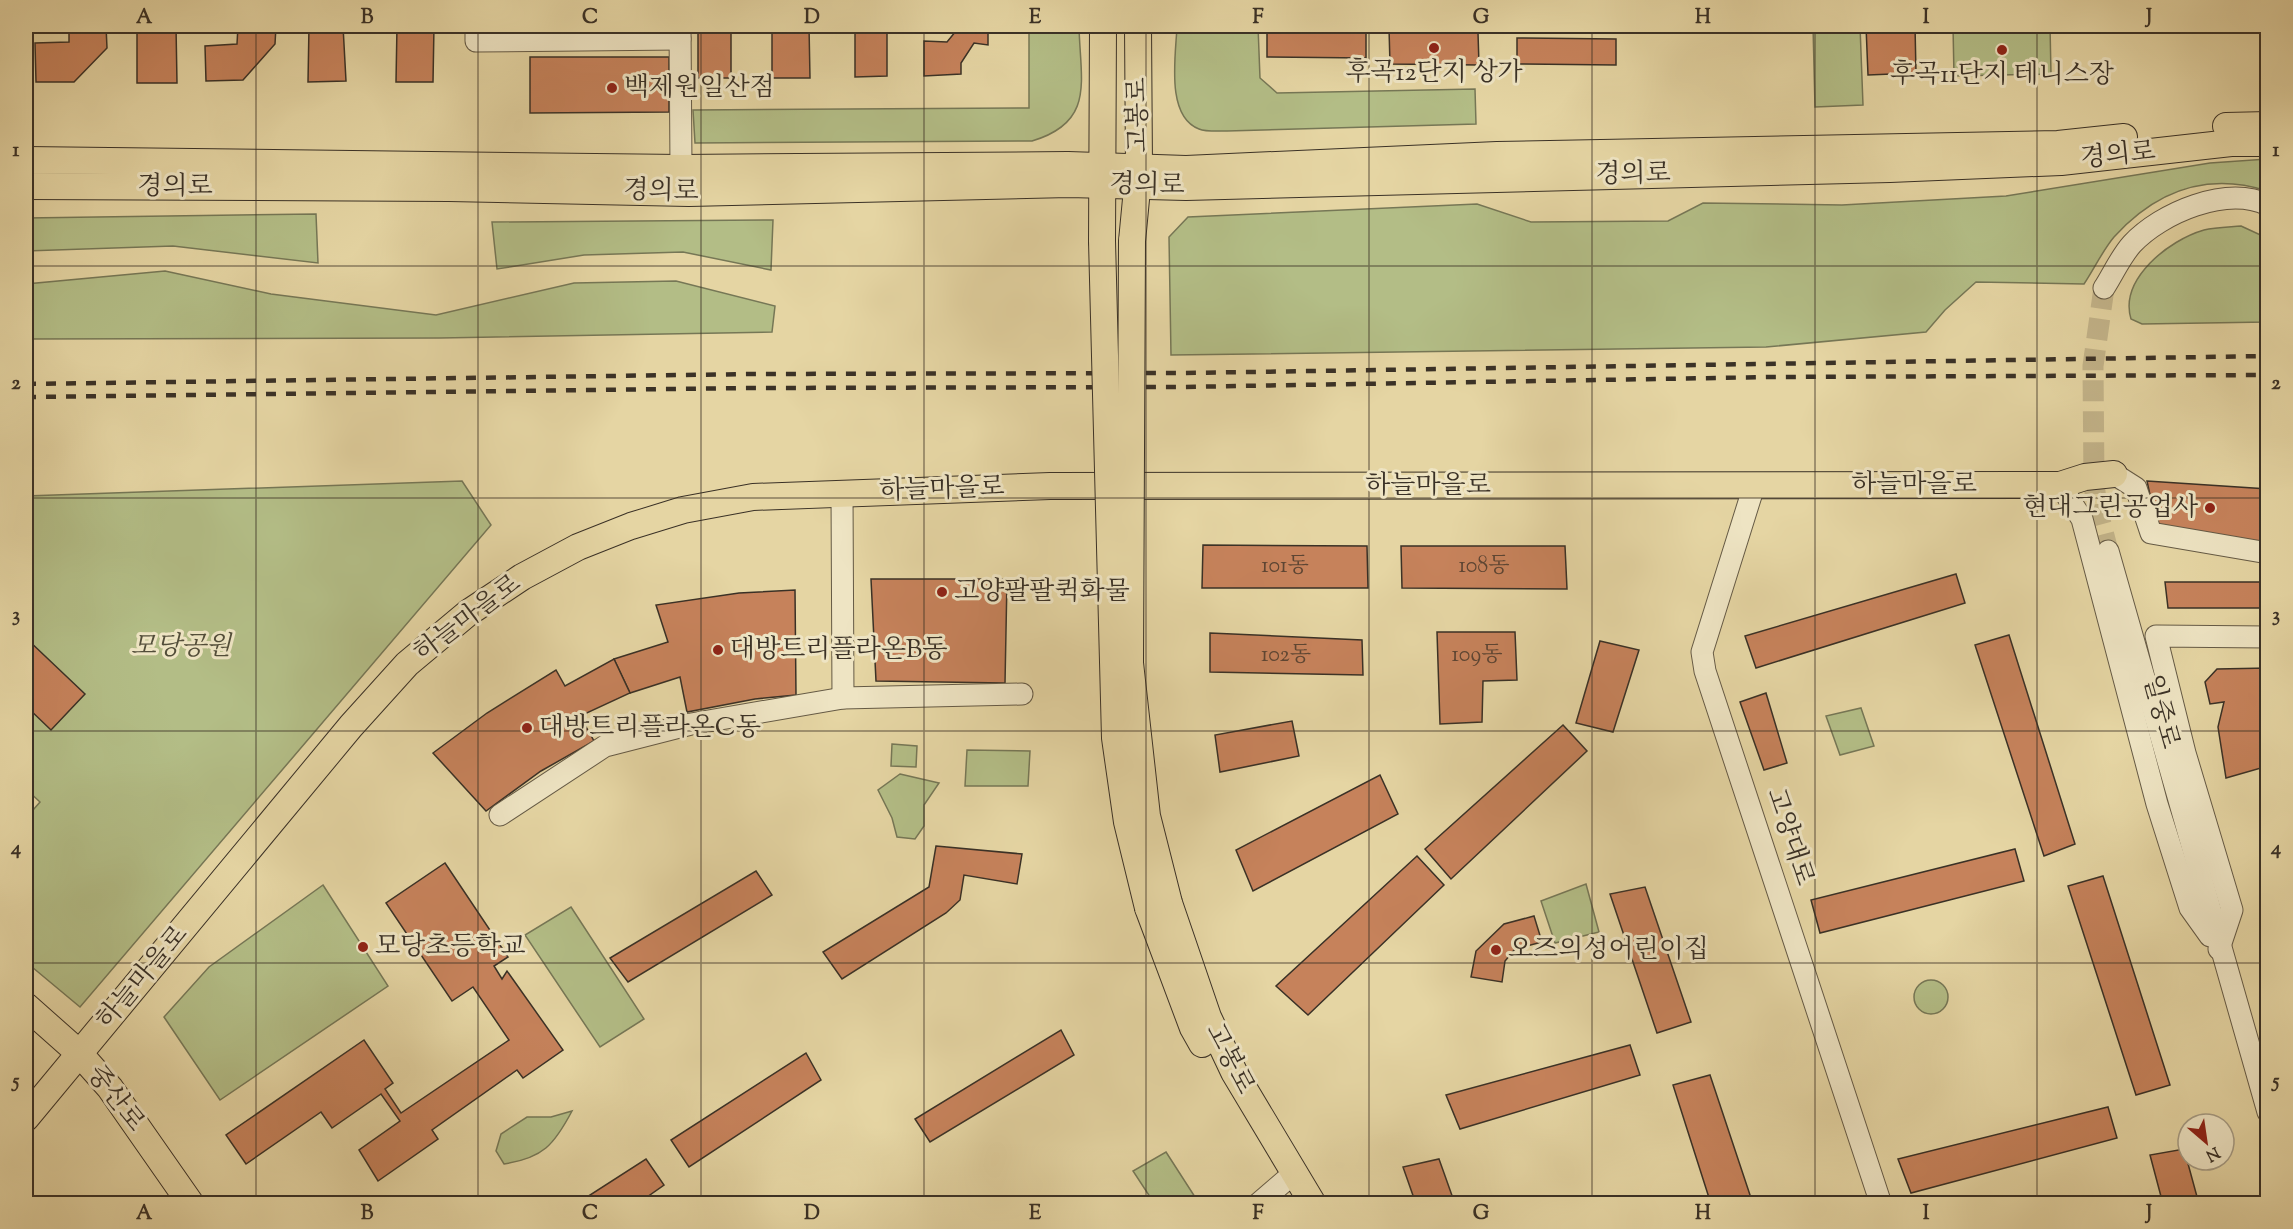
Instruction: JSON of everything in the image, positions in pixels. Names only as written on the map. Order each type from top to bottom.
[{"type":"main road","name":"고봉로","points":[[1103,26],[1102,241],[1115,738],[1127,822],[1159,905],[1234,1072],[1291,1187],[1313,1203]]},
{"type":"main road","name":"고봉로","points":[[1138,26],[1138,177],[1132,241],[1130,663],[1159,905]]},
{"type":"main road","name":"경의로","points":[[1138,177],[1186,169],[1497,155],[2058,144],[2268,124]]},
{"type":"main road","name":"경의로","points":[[26,159],[1138,177],[1890,169],[2061,162],[2231,143],[2268,142]]},
{"type":"main road","name":"경의로","points":[[26,186],[437,188],[689,193],[1102,176]]},
{"type":"main road","name":"하늘마을로","points":[[26,1118],[351,726],[407,664],[468,613],[522,578],[578,547],[631,526],[683,510],[753,497],[842,493],[1050,486],[2060,485],[2085,477],[2114,474]]},
{"type":"main road","name":"중산로","points":[[26,1006],[79,1053],[110,1088],[191,1203]]},
{"type":"street","name":"경의로","points":[[476,33],[680,32],[681,168]]},
{"type":"street","points":[[2104,288],[2131,245],[2169,214],[2212,199],[2259,201],[2268,205]]},
{"type":"street","points":[[2114,474],[2136,488],[2151,533],[2268,553]]},
{"type":"street","name":"일중로","points":[[2060,485],[2082,519],[2157,804],[2190,908],[2219,949]]},
{"type":"street","name":"고양대로","points":[[1754,486],[1702,652],[1705,671],[1881,1203]]},
{"type":"street","points":[[842,493],[843,698]]},
{"type":"street","name":"일중로","points":[[2108,551],[2219,949],[2258,1047],[2268,1112]]},
{"type":"street","name":"일중로","points":[[2219,949],[2232,910],[2185,753],[2156,636],[2268,637]]},
{"type":"street","points":[[500,815],[605,746],[691,724],[843,698],[1022,693]]},
{"type":"street","points":[[1258,1203],[1291,1187]]},
{"type":"green space","points":[[1029,26],[1079,26],[1081,64],[1080,97],[1075,111],[1066,123],[1052,133],[1032,141],[695,143],[693,110],[1029,108]]},
{"type":"green space","points":[[1177,26],[1258,26],[1260,78],[1277,93],[1475,89],[1476,124],[1202,130],[1188,122],[1177,98],[1175,67]]},
{"type":"green space","points":[[1813,26],[1860,26],[1863,105],[1815,107]]},
{"type":"green space","name":"후곡11단지 테니스장","points":[[1953,26],[2050,26],[2051,74],[1954,76]]},
{"type":"green space","points":[[2267,159],[2267,191],[2224,184],[2204,185],[2184,189],[2148,207],[2114,237],[2084,284],[1976,282],[1945,310],[1926,332],[1766,347],[1171,355],[1169,237],[1188,217],[1477,204],[1531,222],[1668,221],[1703,203],[1842,205],[2006,196],[2210,163]]},
{"type":"green space","points":[[316,214],[318,263],[173,246],[26,251],[26,218]]},
{"type":"green space","points":[[773,220],[771,270],[683,252],[584,255],[497,269],[492,222]]},
{"type":"green space","points":[[2241,226],[2267,238],[2267,322],[2142,324],[2131,319],[2129,304],[2132,290],[2150,263],[2162,252],[2190,235],[2204,230]]},
{"type":"green space","points":[[165,271],[271,294],[436,315],[574,283],[676,281],[775,306],[772,332],[440,338],[26,339],[26,284]]},
{"type":"green space","name":"모당공원","points":[[462,481],[491,525],[80,1007],[26,962],[26,818],[40,802],[26,789],[26,496]]},
{"type":"green space","points":[[1861,708],[1874,746],[1840,755],[1826,716]]},
{"type":"green space","points":[[892,744],[917,746],[916,767],[891,766]]},
{"type":"green space","points":[[967,750],[1030,751],[1028,786],[965,786]]},
{"type":"green space","points":[[900,774],[939,783],[924,805],[924,826],[915,839],[897,837],[892,818],[878,790]]},
{"type":"green space","points":[[1586,884],[1599,932],[1555,943],[1541,901]]},
{"type":"green space","points":[[323,885],[388,986],[220,1100],[164,1017],[209,967]]},
{"type":"green space","points":[[571,907],[644,1019],[600,1047],[525,935]]},
{"type":"green space","points":[[1931,980],[1943,985],[1948,997],[1943,1009],[1931,1014],[1919,1009],[1914,997],[1919,985]]},
{"type":"green space","points":[[572,1111],[559,1133],[546,1148],[529,1158],[504,1164],[496,1151],[501,1134],[527,1117],[551,1117]]},
{"type":"green space","points":[[1166,1152],[1195,1197],[1183,1203],[1154,1203],[1133,1171]]},
{"type":"building","points":[[69,26],[106,26],[107,48],[74,82],[36,82],[35,43],[69,42]]},
{"type":"building","points":[[137,26],[176,26],[177,83],[137,83]]},
{"type":"building","points":[[238,26],[276,26],[275,44],[243,80],[206,81],[205,46],[237,44]]},
{"type":"building","points":[[309,26],[343,26],[346,81],[308,82]]},
{"type":"building","points":[[397,26],[434,26],[433,82],[396,82]]},
{"type":"building","points":[[484,26],[519,26],[519,37],[496,38]]},
{"type":"building","points":[[527,26],[557,26],[557,29],[527,29]]},
{"type":"building","points":[[599,26],[628,26],[628,33],[599,33]]},
{"type":"building","points":[[637,26],[665,26],[665,32],[637,32]]},
{"type":"building","points":[[698,26],[731,26],[731,78],[698,78]]},
{"type":"building","points":[[772,26],[809,26],[810,78],[772,78]]},
{"type":"building","points":[[855,26],[887,26],[887,76],[855,77]]},
{"type":"building","points":[[956,26],[988,26],[988,45],[974,43],[961,63],[961,74],[924,76],[924,41],[947,42],[956,31]]},
{"type":"building","points":[[1866,26],[1915,26],[1916,73],[1868,75]]},
{"type":"building","name":"후곡12단지 상가","points":[[1389,28],[1478,33],[1479,65],[1390,64]]},
{"type":"building","points":[[1267,31],[1366,32],[1366,58],[1267,57]]},
{"type":"building","points":[[1517,38],[1616,39],[1616,65],[1517,64]]},
{"type":"building","points":[[530,57],[669,57],[669,112],[530,113]]},
{"type":"building","name":"현대그린공업사","points":[[2147,481],[2268,489],[2268,547],[2157,527]]},
{"type":"building","points":[[1203,545],[1367,546],[1368,588],[1202,588]]},
{"type":"building","points":[[1401,546],[1565,546],[1567,589],[1402,588]]},
{"type":"building","points":[[1956,574],[1965,603],[1756,668],[1745,636]]},
{"type":"building","points":[[871,579],[1007,579],[1005,683],[876,681]]},
{"type":"building","points":[[2165,582],[2268,582],[2268,608],[2168,608]]},
{"type":"building","name":"대방트리플라온B동","points":[[795,590],[796,695],[755,699],[687,712],[680,677],[630,693],[614,659],[668,642],[656,605],[739,593]]},
{"type":"building","points":[[1437,632],[1515,632],[1517,680],[1483,681],[1482,722],[1440,724]]},
{"type":"building","points":[[1210,633],[1362,640],[1363,675],[1210,672]]},
{"type":"building","points":[[2009,635],[2075,844],[2044,856],[1975,645]]},
{"type":"building","points":[[26,638],[85,694],[51,730],[26,706]]},
{"type":"building","points":[[1600,641],[1639,650],[1613,732],[1576,723]]},
{"type":"building","name":"대방트리플라온C동","points":[[614,659],[630,693],[580,716],[594,741],[541,771],[486,811],[433,753],[487,713],[556,670],[565,686]]},
{"type":"building","points":[[2268,668],[2268,766],[2226,778],[2218,727],[2224,702],[2210,704],[2205,682],[2217,669]]},
{"type":"building","points":[[1766,693],[1787,763],[1764,770],[1740,702]]},
{"type":"building","points":[[1292,721],[1299,756],[1220,772],[1215,735]]},
{"type":"building","points":[[1563,725],[1587,751],[1451,879],[1425,849]]},
{"type":"building","points":[[1380,775],[1398,814],[1253,891],[1236,850]]},
{"type":"building","points":[[936,846],[1022,854],[1017,884],[964,875],[960,900],[946,913],[842,979],[823,952],[929,887]]},
{"type":"building","points":[[2015,849],[2024,881],[1820,933],[1811,900]]},
{"type":"building","points":[[1417,856],[1444,885],[1308,1015],[1276,986]]},
{"type":"building","points":[[445,863],[508,957],[494,966],[502,979],[507,971],[563,1050],[523,1078],[517,1070],[432,1130],[438,1139],[378,1181],[359,1150],[400,1121],[381,1094],[332,1128],[321,1112],[246,1164],[226,1135],[364,1040],[393,1083],[385,1089],[401,1113],[509,1040],[473,987],[452,1001],[386,903]]},
{"type":"building","points":[[756,871],[772,895],[628,982],[610,958]]},
{"type":"building","points":[[2103,876],[2170,1085],[2136,1095],[2068,886]]},
{"type":"building","points":[[1645,887],[1691,1022],[1657,1033],[1610,894]]},
{"type":"building","points":[[2268,905],[2268,926],[2262,907]]},
{"type":"building","name":"오즈의성어린이집","points":[[1534,916],[1542,942],[1515,949],[1505,961],[1502,982],[1471,977],[1476,951],[1504,924]]},
{"type":"building","points":[[1061,1030],[1074,1055],[930,1142],[915,1119]]},
{"type":"building","points":[[1630,1045],[1640,1075],[1460,1129],[1446,1095]]},
{"type":"building","points":[[806,1053],[821,1080],[689,1167],[671,1140]]},
{"type":"building","points":[[1710,1075],[1753,1204],[1711,1204],[1673,1085]]},
{"type":"building","points":[[2108,1107],[2117,1138],[1911,1193],[1898,1159]]},
{"type":"building","points":[[2176,1150],[2176,1172],[2190,1172],[2199,1204],[2163,1204],[2150,1155]]},
{"type":"building","points":[[646,1159],[664,1185],[637,1204],[576,1204]]},
{"type":"building","points":[[1439,1159],[1455,1204],[1416,1204],[1403,1167]]},
{"type":"tunnel","points":[[2104,288],[2093,366],[2094,483],[2097,509],[2108,551]]},
{"type":"railway","points":[[26,384],[754,374],[1185,373],[2268,356]]},
{"type":"railway","points":[[26,397],[754,388],[1179,387],[1773,377],[2268,375]]},
{"type":"place","name":"후곡12단지 상가","points":[[1434,48]]},
{"type":"place","name":"후곡11단지 테니스장","points":[[2002,50]]},
{"type":"place","name":"백제원일산점","points":[[612,88]]},
{"type":"place","name":"현대그린공업사","points":[[2210,508]]},
{"type":"place","name":"고양팔팔퀵화물","points":[[942,592]]},
{"type":"place","name":"대방트리플라온B동","points":[[718,650]]},
{"type":"place","name":"대방트리플라온C동","points":[[527,728]]},
{"type":"place","name":"모당초등학교","points":[[363,947]]},
{"type":"place","name":"오즈의성어린이집","points":[[1496,950]]}]
